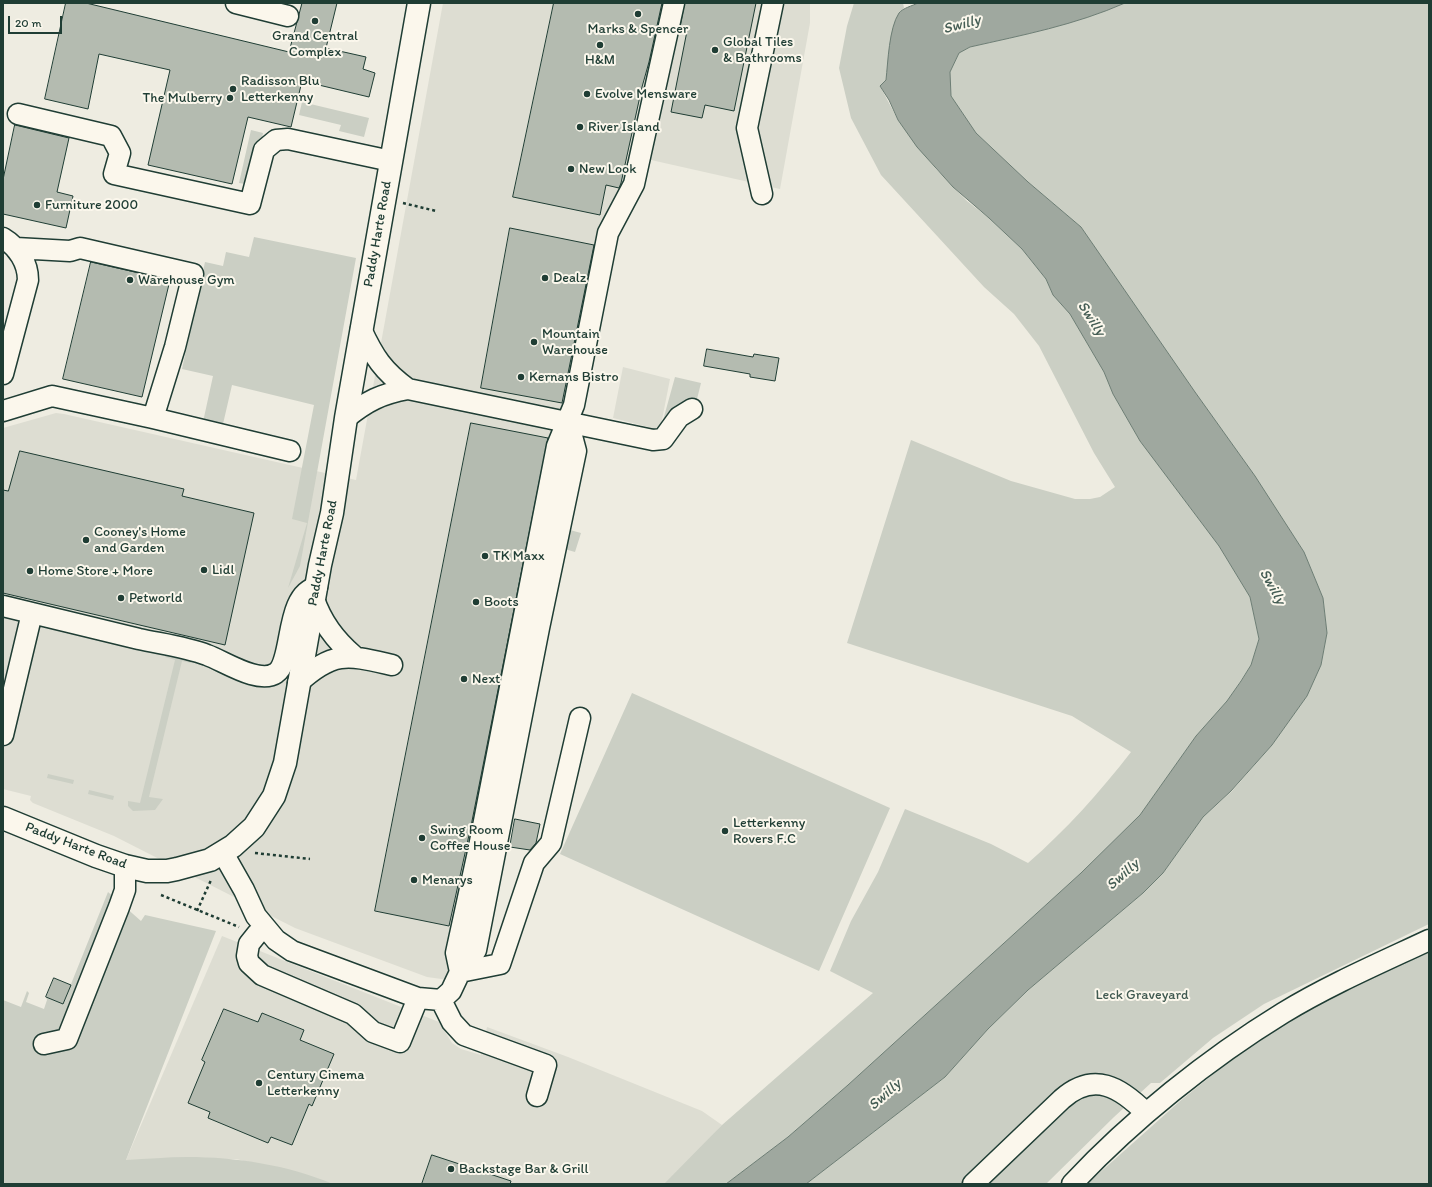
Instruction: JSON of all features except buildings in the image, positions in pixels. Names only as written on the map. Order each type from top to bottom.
[{"type":"main road","name":"Paddy Harte Road","points":[[3,818],[96,856],[125,866],[147,871],[177,869],[210,860],[223,853],[254,827],[274,796],[286,763],[298,683],[332,513],[361,329],[419,3]]},
{"type":"street","points":[[236,3],[288,16]]},
{"type":"street","points":[[223,853],[244,890],[256,916],[276,940],[292,951],[418,998],[441,1000],[451,991],[460,972],[456,953],[478,852],[557,446],[574,405],[608,233],[634,184],[674,3]]},
{"type":"street","points":[[762,194],[747,128],[773,3]]},
{"type":"street","points":[[18,114],[111,136],[120,154],[114,174],[250,204],[264,150],[276,140],[288,139],[391,161]]},
{"type":"street","points":[[3,374],[9,328],[28,280],[28,272],[25,263],[9,243]]},
{"type":"street","points":[[9,243],[70,251],[80,248],[193,274],[176,347],[153,418]]},
{"type":"street","points":[[361,329],[382,367],[390,376],[408,388],[646,438],[663,439],[679,417],[692,409]]},
{"type":"street","points":[[346,418],[378,396],[408,388]]},
{"type":"street","points":[[3,411],[52,396],[153,418],[290,451]]},
{"type":"street","points":[[3,606],[206,655],[246,673],[269,676],[280,670],[283,665],[295,612],[306,593],[315,593],[318,611],[334,637],[354,656]]},
{"type":"street","points":[[3,735],[32,613]]},
{"type":"street","points":[[298,683],[315,668],[328,661],[354,656],[392,665]]},
{"type":"street","points":[[460,972],[500,964],[534,863],[551,843],[580,718]]},
{"type":"street","points":[[44,1044],[67,1039],[125,890],[125,866]]},
{"type":"street","points":[[265,928],[257,934],[250,944],[247,956],[249,962],[262,975],[353,1014],[373,1032],[400,1042],[418,998]]},
{"type":"street","points":[[1072,1184],[1146,1113],[1218,1057],[1284,1013],[1429,940]]},
{"type":"street","points":[[441,1000],[452,1022],[464,1035],[546,1065],[537,1096]]},
{"type":"street","points":[[974,1184],[1062,1099],[1077,1087],[1090,1084],[1107,1086],[1126,1096],[1146,1113]]},
{"type":"path","points":[[398,202],[436,211]]},
{"type":"path","points":[[249,853],[264,853],[310,859]]},
{"type":"path","points":[[197,911],[212,876]]},
{"type":"path","points":[[161,895],[239,928],[265,928]]},
{"type":"shaded area","points":[[443,3],[679,3],[655,136],[683,3],[810,3],[810,23],[780,189],[651,160],[643,192],[621,216],[589,389],[565,468],[463,982],[427,977],[295,928],[114,836],[33,803],[30,800],[31,796],[3,789],[3,428],[56,413],[64,414],[356,480]]},
{"type":"shaded area","points":[[623,367],[670,379],[660,430],[613,418]]},
{"type":"shaded area","points":[[222,936],[439,1022],[452,1043],[461,1049],[481,1055],[487,1027],[568,1057],[702,1111],[722,1125],[668,1184],[329,1184],[318,1179],[236,1159],[126,1160]]},
{"type":"green space","points":[[854,3],[903,3],[904,8],[899,13],[886,80],[880,86],[898,120],[936,169],[967,201],[989,218],[1022,249],[1046,279],[1053,295],[1070,314],[1104,372],[1113,394],[1140,441],[1219,546],[1250,597],[1259,639],[1251,665],[1227,701],[1196,736],[1140,815],[1081,873],[848,1085],[788,1137],[726,1184],[664,1184],[722,1125],[873,993],[830,971],[851,921],[878,872],[905,809],[991,844],[1028,863],[1082,810],[1131,752],[1072,716],[847,643],[911,440],[1011,481],[1075,499],[1100,497],[1115,487],[1094,453],[1039,346],[1014,314],[984,287],[881,175],[851,118],[839,68],[847,26]]},
{"type":"green space","name":"Leck Graveyard","points":[[1125,3],[1429,3],[1429,924],[1264,1004],[1213,1038],[1160,1083],[1151,1083],[1046,1184],[806,1184],[945,1077],[988,1029],[1028,990],[1143,893],[1163,873],[1203,817],[1232,791],[1272,745],[1307,696],[1321,665],[1327,633],[1323,598],[1304,552],[1255,476],[1081,227],[1028,182],[976,133],[951,96],[950,72],[959,53],[970,47],[1029,34],[1068,23],[1106,11]]},
{"type":"green space","points":[[302,102],[369,118],[364,137],[339,131],[341,125],[299,115]]},
{"type":"green space","points":[[251,130],[263,133],[252,185],[239,183]]},
{"type":"green space","points":[[254,237],[356,258],[300,566],[288,588],[307,523],[292,519],[314,405],[232,385],[223,424],[213,426],[203,422],[213,376],[182,369],[205,262],[223,266],[226,252],[249,257]]},
{"type":"green space","points":[[675,377],[701,383],[696,403],[685,404],[676,408],[662,424]]},
{"type":"green space","points":[[570,530],[581,533],[575,552],[561,548]]},
{"type":"green space","points":[[166,653],[192,659],[191,663],[182,661],[149,797],[163,799],[155,810],[133,811],[128,806],[128,801],[140,803],[175,660],[165,657]]},
{"type":"green space","name":"Letterkenny Rovers F.C","points":[[632,693],[890,808],[819,971],[560,854]]},
{"type":"green space","points":[[48,774],[74,780],[73,784],[47,778]]},
{"type":"green space","points":[[89,790],[114,796],[113,800],[88,794]]},
{"type":"green space","points":[[108,892],[141,921],[145,915],[216,931],[126,1160],[205,1157],[262,1163],[316,1177],[333,1184],[3,1184],[3,1000],[21,1007],[27,991],[29,993],[26,1002],[44,1009],[47,1000],[46,997],[63,1004]]},
{"type":"green space","points":[[1429,950],[1429,1184],[1087,1184],[1179,1102],[1233,1058],[1312,1004]]},
{"type":"water","name":"Swilly","points":[[918,3],[1125,3],[1106,11],[1068,23],[1029,34],[970,47],[959,53],[950,72],[951,96],[976,133],[1028,182],[1081,227],[1255,476],[1304,552],[1323,598],[1327,633],[1321,665],[1307,696],[1272,745],[1231,791],[1203,817],[1163,873],[1143,893],[1028,990],[988,1029],[945,1077],[806,1184],[726,1184],[788,1137],[848,1085],[1081,873],[1140,815],[1196,736],[1227,701],[1241,681],[1251,665],[1259,639],[1250,597],[1219,546],[1140,441],[1113,394],[1104,372],[1070,314],[1053,295],[1046,279],[1022,249],[953,187],[917,147],[898,120],[889,100],[880,86],[886,80],[890,45],[896,19],[899,13],[905,8]]},
{"type":"place","name":"Marks & Spencer","points":[[638,14]]},
{"type":"place","name":"Grand Central Complex","points":[[315,21]]},
{"type":"place","name":"H&M","points":[[600,45]]},
{"type":"place","name":"Global Tiles & Bathrooms","points":[[715,50]]},
{"type":"place","name":"Radisson Blu Letterkenny","points":[[233,89]]},
{"type":"place","name":"Evolve Mensware","points":[[587,94]]},
{"type":"place","name":"The Mulberry","points":[[230,98]]},
{"type":"place","name":"River Island","points":[[580,127]]},
{"type":"place","name":"New Look","points":[[571,169]]},
{"type":"place","name":"Furniture 2000","points":[[37,205]]},
{"type":"place","name":"Dealz","points":[[545,278]]},
{"type":"place","name":"Warehouse Gym","points":[[130,280]]},
{"type":"place","name":"Mountain Warehouse","points":[[534,342]]},
{"type":"place","name":"Kernans Bistro","points":[[521,377]]},
{"type":"place","name":"Cooney's Home and Garden","points":[[86,540]]},
{"type":"place","name":"TK Maxx","points":[[485,556]]},
{"type":"place","name":"Lidl","points":[[204,570]]},
{"type":"place","name":"Home Store + More","points":[[30,571]]},
{"type":"place","name":"Petworld","points":[[121,598]]},
{"type":"place","name":"Boots","points":[[476,602]]},
{"type":"place","name":"Next","points":[[464,679]]},
{"type":"place","name":"Letterkenny Rovers F.C","points":[[725,831]]},
{"type":"place","name":"Swing Room Coffee House","points":[[422,838]]},
{"type":"place","name":"Menarys","points":[[414,880]]},
{"type":"place","name":"Century Cinema Letterkenny","points":[[259,1083]]},
{"type":"place","name":"Backstage Bar & Grill","points":[[451,1169]]}]
